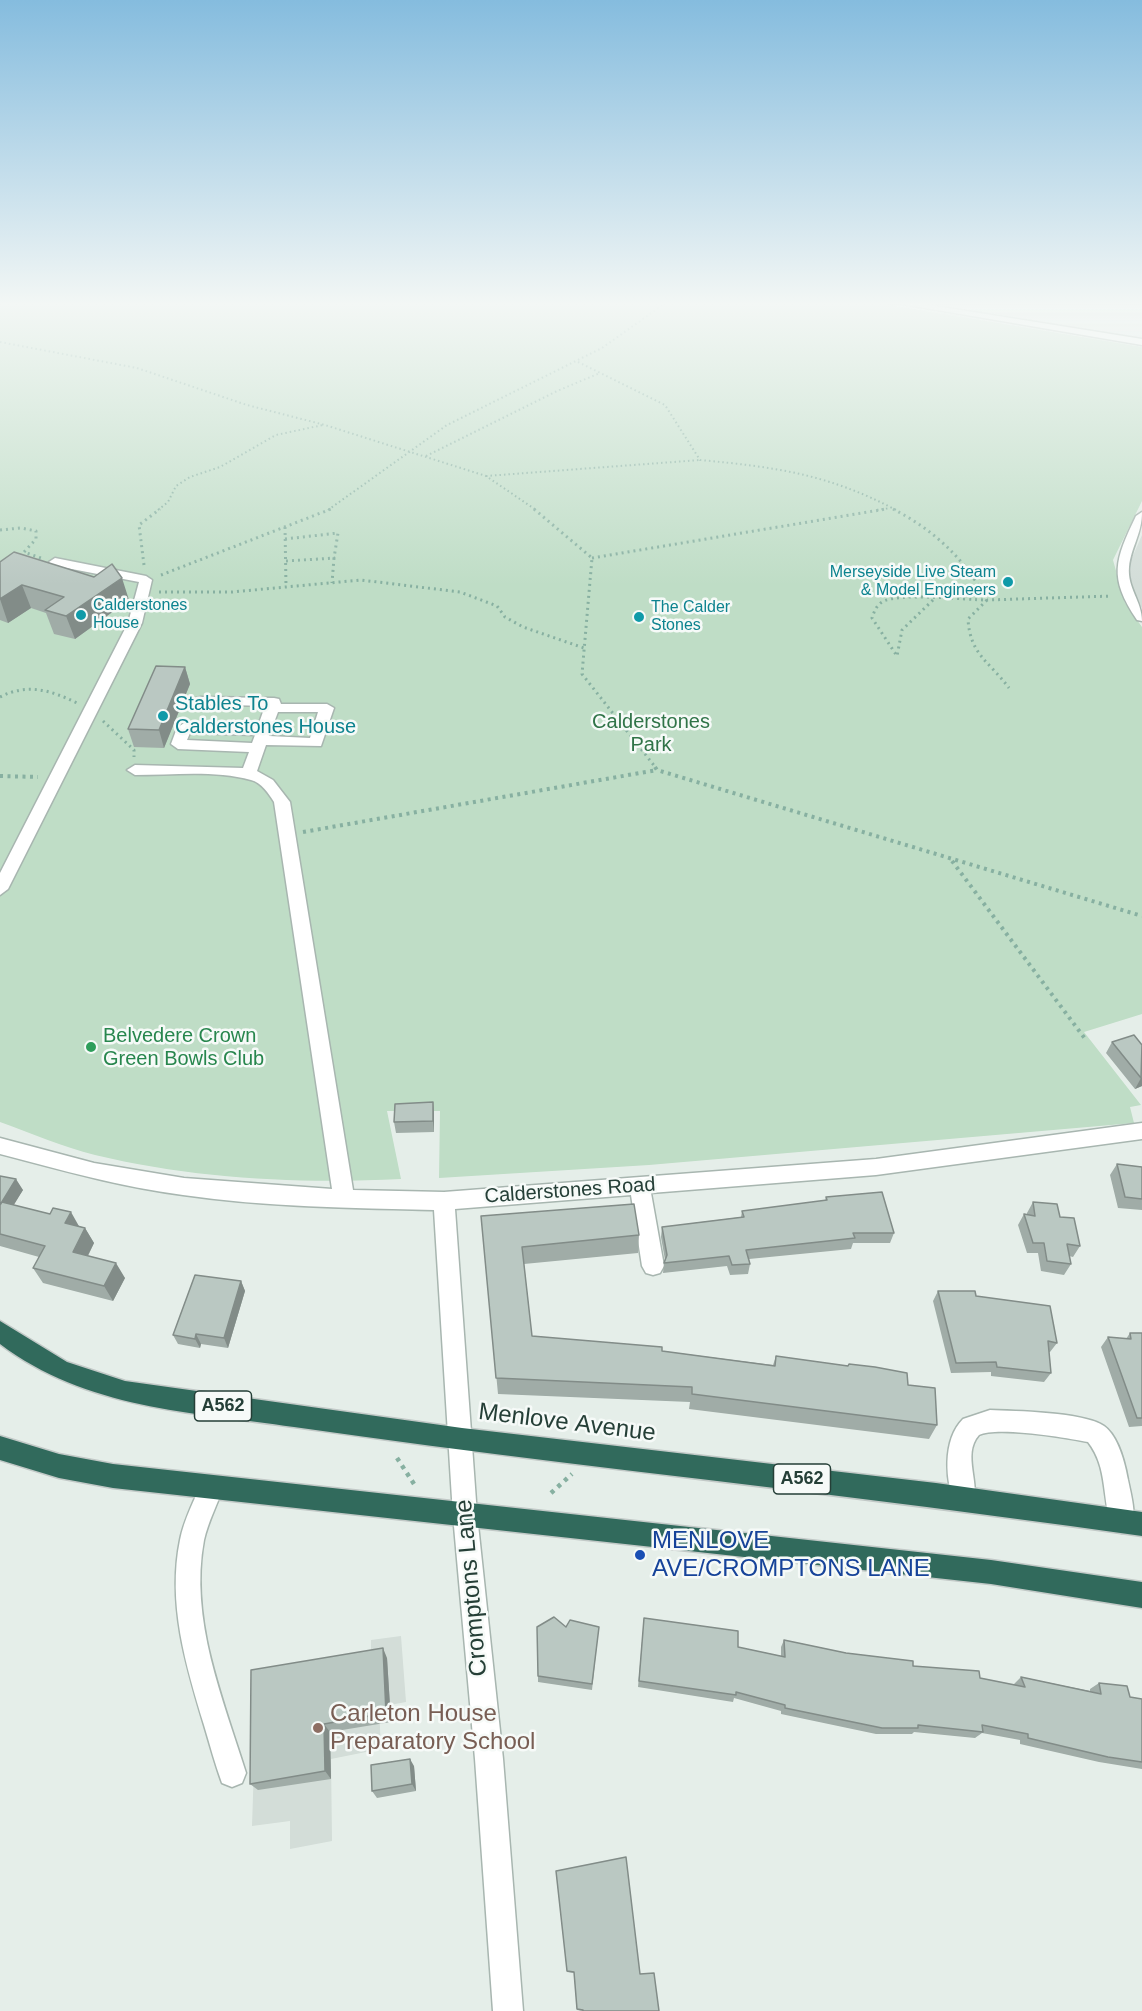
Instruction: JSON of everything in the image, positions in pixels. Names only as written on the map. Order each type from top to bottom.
[{"type":"highway","name":"Menlove Avenue","points":[[0,1331],[60,1372],[90,1384],[125,1392],[462,1439],[964,1499],[1132,1522]]},
{"type":"highway","points":[[0,1448],[69,1468],[211,1488],[991,1572],[1142,1595]]},
{"type":"street","points":[[1142,516],[1120,563],[1142,617]]},
{"type":"street","points":[[0,889],[135,623],[145,586],[55,562]]},
{"type":"street","points":[[201,701],[274,702],[248,775]]},
{"type":"street","points":[[260,739],[316,742],[327,708],[272,708]]},
{"type":"street","points":[[135,770],[257,776],[274,788],[282,802],[344,1199]]},
{"type":"street","name":"Calderstones Road","points":[[0,1146],[94,1171],[184,1186],[344,1199],[444,1200],[876,1167],[1142,1131]]},
{"type":"street","points":[[640,1186],[653,1266]]},
{"type":"street","name":"Cromptons Lane","points":[[444,1200],[462,1439],[465,1515],[489,1759],[508,2011]]},
{"type":"street","points":[[964,1499],[962,1438],[969,1428],[984,1421],[1076,1427],[1094,1432],[1107,1448],[1132,1522]]},
{"type":"street","points":[[211,1488],[192,1540],[187,1591],[195,1639],[232,1773]]},
{"type":"path","points":[[226,398],[325,425],[486,476],[549,519],[592,558]]},
{"type":"path","points":[[145,586],[333,508],[447,425],[498,398]]},
{"type":"path","points":[[425,456],[543,398]]},
{"type":"path","points":[[651,398],[665,405],[700,460]]},
{"type":"path","points":[[145,586],[139,525],[168,502],[176,486],[190,477],[220,467],[276,435],[325,425]]},
{"type":"path","points":[[486,476],[700,460],[791,470],[829,481],[891,508],[945,544],[967,563],[980,581],[987,600]]},
{"type":"path","points":[[592,558],[891,508]]},
{"type":"path","points":[[285,527],[286,587]]},
{"type":"path","points":[[0,530],[21,528],[36,531],[36,539],[16,560]]},
{"type":"path","points":[[285,539],[338,533],[332,583]]},
{"type":"path","points":[[24,552],[55,562]]},
{"type":"path","points":[[286,561],[334,558]]},
{"type":"path","points":[[592,558],[582,674],[657,770]]},
{"type":"path","points":[[145,586],[232,592],[361,580],[460,592],[497,606],[505,617],[523,627],[584,648]]},
{"type":"path","points":[[933,600],[902,630],[897,656],[872,618],[874,608],[884,600],[933,600],[987,600],[1134,601]]},
{"type":"path","points":[[987,600],[968,619],[968,638],[980,658],[1001,676],[1010,688]]},
{"type":"path","points":[[286,835],[657,770],[1142,916]]},
{"type":"path","points":[[0,776],[56,778]]},
{"type":"path","points":[[952,860],[1086,1040]]},
{"type":"path","points":[[397,1458],[416,1487]]},
{"type":"path","points":[[551,1493],[577,1469]]},
{"type":"shaded area","points":[[1142,535],[1142,608],[1132,598],[1128,567]]},
{"type":"shaded area","name":"Carleton House Preparatory School","points":[[401,1636],[406,1702],[379,1707],[381,1749],[331,1759],[332,1841],[290,1849],[290,1821],[252,1826],[256,1705],[371,1687],[371,1640]]},
{"type":"green space","name":"Calderstones Park","points":[[0,398],[1142,398],[1142,501],[1113,560],[1125,603],[1142,627],[1142,1014],[1084,1032],[1141,1105],[1130,1107],[1134,1123],[649,1165],[439,1178],[440,1111],[387,1111],[401,1179],[324,1181],[247,1178],[171,1170],[83,1152],[0,1122]]},
{"type":"building","points":[[14,552],[94,577],[112,564],[122,578],[66,616],[45,610],[64,597],[22,585],[0,599],[0,562]]},
{"type":"building","points":[[156,666],[185,667],[159,730],[128,729]]},
{"type":"building","points":[[1134,1035],[1142,1045],[1141,1078],[1112,1042]]},
{"type":"building","points":[[433,1102],[433,1121],[394,1122],[395,1104]]},
{"type":"building","points":[[1117,1164],[1142,1167],[1142,1199],[1125,1197]]},
{"type":"building","points":[[0,1176],[16,1179],[0,1205]]},
{"type":"building","points":[[882,1192],[894,1233],[853,1233],[855,1238],[746,1250],[750,1264],[732,1265],[729,1256],[664,1263],[667,1255],[662,1227],[744,1217],[742,1211],[827,1200],[826,1197]]},
{"type":"building","points":[[2,1202],[50,1214],[53,1208],[71,1212],[65,1223],[85,1228],[73,1252],[116,1263],[104,1286],[33,1268],[45,1246],[0,1234],[0,1205]]},
{"type":"building","points":[[1033,1202],[1057,1204],[1060,1217],[1074,1218],[1080,1246],[1067,1244],[1071,1264],[1047,1261],[1044,1243],[1033,1243],[1024,1214],[1035,1216]]},
{"type":"building","points":[[634,1204],[639,1235],[522,1247],[532,1336],[662,1347],[662,1351],[775,1366],[776,1356],[848,1366],[849,1364],[875,1367],[907,1373],[908,1385],[935,1388],[937,1425],[692,1394],[692,1387],[496,1378],[481,1216]]},
{"type":"building","points":[[195,1275],[241,1281],[224,1338],[196,1334],[195,1339],[173,1335]]},
{"type":"building","points":[[938,1291],[975,1291],[976,1296],[1050,1306],[1057,1343],[1048,1341],[1051,1373],[997,1367],[996,1362],[956,1363]]},
{"type":"building","points":[[1130,1333],[1142,1333],[1142,1418],[1137,1418],[1108,1337],[1131,1339]]},
{"type":"building","points":[[554,1617],[566,1627],[570,1620],[599,1627],[592,1684],[538,1676],[537,1627]]},
{"type":"building","points":[[644,1618],[738,1631],[738,1647],[785,1657],[784,1640],[846,1653],[913,1661],[913,1666],[979,1671],[980,1678],[1025,1687],[1021,1677],[1101,1694],[1099,1683],[1127,1686],[1130,1697],[1142,1699],[1142,1762],[1108,1757],[1028,1738],[1028,1734],[982,1725],[983,1732],[918,1725],[918,1728],[882,1728],[785,1708],[785,1705],[736,1692],[736,1695],[639,1681]]},
{"type":"building","points":[[383,1648],[386,1713],[324,1724],[325,1771],[250,1784],[251,1670]]},
{"type":"building","points":[[410,1759],[412,1784],[372,1791],[371,1765]]},
{"type":"building","points":[[626,1857],[640,1974],[654,1973],[659,2011],[583,2011],[577,2009],[574,1972],[567,1971],[556,1871]]},
{"type":"place","name":"Merseyside Live Steam & Model Engineers","points":[[1008,582]]},
{"type":"place","name":"Calderstones House","points":[[81,615]]},
{"type":"place","name":"The Calder Stones","points":[[639,617]]},
{"type":"place","name":"Stables To Calderstones House","points":[[163,716]]},
{"type":"place","name":"Belvedere Crown Green Bowls Club","points":[[91,1047]]},
{"type":"place","name":"MENLOVE AVE/CROMPTONS LANE","points":[[640,1555]]},
{"type":"place","name":"Carleton House Preparatory School","points":[[318,1728]]}]
